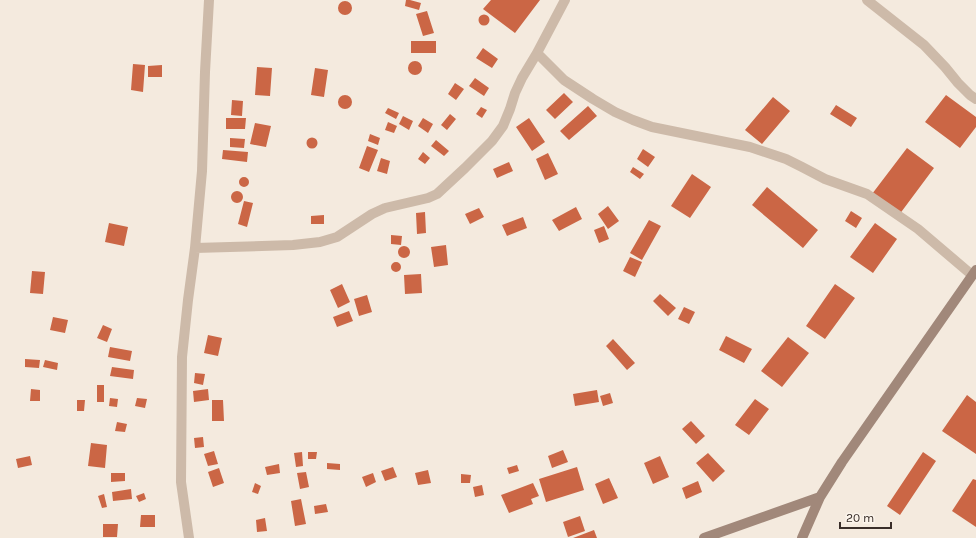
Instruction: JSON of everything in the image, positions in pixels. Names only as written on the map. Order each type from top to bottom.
[{"type":"street","points":[[189,538],[181,482],[182,357],[195,248],[202,171],[209,0]]},
{"type":"street","points":[[195,248],[293,245],[320,242],[337,237],[372,214],[385,208],[428,198],[437,194],[492,141],[503,126],[520,83],[565,0]]},
{"type":"street","points":[[867,0],[924,45],[958,83],[976,99]]},
{"type":"street","points":[[537,53],[564,80],[615,112],[633,120],[652,127],[750,147],[786,159],[825,179],[867,194],[918,229],[974,273],[842,462],[820,497],[802,538]]},
{"type":"street","points":[[704,538],[722,535],[820,497]]},
{"type":"building","points":[[406,0],[421,3],[419,10],[405,6]]},
{"type":"building","points":[[491,0],[540,0],[515,33],[483,9]]},
{"type":"building","points":[[345,1],[350,3],[352,8],[350,13],[345,15],[340,13],[338,8],[340,3]]},
{"type":"building","points":[[427,11],[434,33],[423,36],[416,14]]},
{"type":"building","points":[[482,15],[486,15],[488,16],[488,24],[482,25],[479,22],[479,18]]},
{"type":"building","points":[[411,41],[436,41],[436,53],[411,53]]},
{"type":"building","points":[[483,48],[498,59],[492,68],[476,58]]},
{"type":"building","points":[[415,61],[420,63],[422,68],[420,73],[415,75],[410,73],[408,68],[410,63]]},
{"type":"building","points":[[133,64],[145,65],[143,92],[131,90]]},
{"type":"building","points":[[162,65],[162,77],[148,77],[148,66]]},
{"type":"building","points":[[257,67],[272,68],[270,96],[255,95]]},
{"type":"building","points":[[315,68],[328,70],[324,97],[311,95]]},
{"type":"building","points":[[475,78],[489,88],[484,96],[469,86]]},
{"type":"building","points":[[455,83],[464,89],[456,100],[448,94]]},
{"type":"building","points":[[564,93],[573,102],[555,119],[546,110]]},
{"type":"building","points":[[345,95],[350,97],[352,102],[350,107],[345,109],[340,107],[338,102],[340,97]]},
{"type":"building","points":[[946,95],[976,117],[976,127],[960,148],[925,122]]},
{"type":"building","points":[[773,97],[790,111],[762,144],[745,130]]},
{"type":"building","points":[[232,100],[243,101],[242,116],[231,115]]},
{"type":"building","points":[[836,105],[857,118],[851,127],[830,114]]},
{"type":"building","points":[[588,106],[597,116],[569,140],[560,131]]},
{"type":"building","points":[[481,107],[487,110],[482,118],[476,114]]},
{"type":"building","points":[[388,108],[399,113],[396,119],[385,113]]},
{"type":"building","points":[[450,114],[456,119],[447,130],[441,125]]},
{"type":"building","points":[[403,116],[413,121],[409,130],[399,124]]},
{"type":"building","points":[[226,118],[246,118],[245,129],[226,129]]},
{"type":"building","points":[[423,118],[433,124],[428,133],[418,126]]},
{"type":"building","points":[[529,118],[545,142],[532,151],[516,127]]},
{"type":"building","points":[[388,122],[397,126],[394,133],[385,130]]},
{"type":"building","points":[[255,123],[271,126],[266,147],[250,144]]},
{"type":"building","points":[[370,134],[380,138],[378,145],[368,141]]},
{"type":"building","points":[[230,138],[245,139],[244,148],[230,147]]},
{"type":"building","points":[[310,138],[314,138],[316,139],[316,147],[310,148],[307,145],[307,141]]},
{"type":"building","points":[[436,140],[449,151],[444,156],[431,146]]},
{"type":"building","points":[[367,146],[378,150],[369,172],[359,168]]},
{"type":"building","points":[[907,148],[934,168],[899,215],[872,194]]},
{"type":"building","points":[[643,149],[655,157],[648,167],[637,159]]},
{"type":"building","points":[[223,150],[248,152],[247,162],[222,159]]},
{"type":"building","points":[[423,152],[430,158],[425,164],[418,159]]},
{"type":"building","points":[[548,153],[558,174],[545,180],[536,159]]},
{"type":"building","points":[[381,158],[390,161],[387,174],[377,171]]},
{"type":"building","points":[[509,162],[513,171],[497,178],[493,169]]},
{"type":"building","points":[[633,167],[644,174],[640,179],[630,172]]},
{"type":"building","points":[[692,174],[711,187],[690,218],[671,206]]},
{"type":"building","points":[[242,177],[246,177],[248,178],[248,186],[242,187],[239,184],[239,180]]},
{"type":"building","points":[[767,187],[818,230],[803,248],[752,205]]},
{"type":"building","points":[[237,191],[241,193],[243,197],[241,201],[237,203],[233,201],[231,197],[233,193]]},
{"type":"building","points":[[244,201],[253,203],[247,227],[238,224]]},
{"type":"building","points":[[608,206],[619,221],[608,229],[598,214]]},
{"type":"building","points":[[576,207],[582,219],[559,231],[552,220]]},
{"type":"building","points":[[479,208],[484,217],[470,224],[465,214]]},
{"type":"building","points":[[851,211],[862,218],[856,228],[845,221]]},
{"type":"building","points":[[425,212],[426,233],[417,234],[416,213]]},
{"type":"building","points":[[324,215],[324,224],[311,224],[311,216]]},
{"type":"building","points":[[523,217],[527,228],[507,236],[502,225]]},
{"type":"building","points":[[649,220],[661,226],[642,260],[630,253]]},
{"type":"building","points":[[109,223],[128,227],[124,246],[105,242]]},
{"type":"building","points":[[875,223],[897,239],[873,273],[850,257]]},
{"type":"building","points":[[604,226],[609,239],[599,243],[594,230]]},
{"type":"building","points":[[391,235],[402,236],[401,245],[391,244]]},
{"type":"building","points":[[446,245],[448,265],[434,267],[431,247]]},
{"type":"building","points":[[402,246],[406,246],[410,252],[406,258],[402,258],[398,254],[398,250]]},
{"type":"building","points":[[630,257],[642,262],[635,277],[623,271]]},
{"type":"building","points":[[394,262],[398,262],[400,263],[400,271],[394,272],[391,269],[391,265]]},
{"type":"building","points":[[32,271],[45,272],[43,294],[30,293]]},
{"type":"building","points":[[421,274],[422,293],[405,294],[404,275]]},
{"type":"building","points":[[342,284],[350,302],[338,308],[330,290]]},
{"type":"building","points":[[835,284],[855,298],[825,339],[806,326]]},
{"type":"building","points":[[660,294],[676,308],[668,316],[653,301]]},
{"type":"building","points":[[367,295],[372,312],[359,316],[354,299]]},
{"type":"building","points":[[684,307],[695,312],[689,324],[678,319]]},
{"type":"building","points":[[349,311],[353,321],[337,327],[333,317]]},
{"type":"building","points":[[53,317],[68,320],[65,333],[50,330]]},
{"type":"building","points":[[103,325],[112,329],[107,342],[97,338]]},
{"type":"building","points":[[208,335],[222,338],[218,356],[204,353]]},
{"type":"building","points":[[726,336],[752,349],[744,363],[719,350]]},
{"type":"building","points":[[788,337],[809,353],[782,387],[761,371]]},
{"type":"building","points":[[613,339],[635,363],[627,370],[606,346]]},
{"type":"building","points":[[110,347],[132,351],[130,361],[108,357]]},
{"type":"building","points":[[25,359],[40,360],[39,368],[25,367]]},
{"type":"building","points":[[45,360],[58,363],[57,370],[43,367]]},
{"type":"building","points":[[112,367],[134,370],[133,379],[110,376]]},
{"type":"building","points":[[195,373],[205,374],[203,385],[194,383]]},
{"type":"building","points":[[97,385],[104,385],[104,402],[97,402]]},
{"type":"building","points":[[31,389],[40,390],[40,401],[30,401]]},
{"type":"building","points":[[208,389],[209,400],[194,402],[193,391]]},
{"type":"building","points":[[597,390],[599,402],[575,406],[573,394]]},
{"type":"building","points":[[610,393],[613,403],[603,406],[600,396]]},
{"type":"building","points":[[967,395],[976,402],[976,454],[942,431]]},
{"type":"building","points":[[110,398],[118,399],[117,407],[109,406]]},
{"type":"building","points":[[137,398],[147,399],[145,408],[135,406]]},
{"type":"building","points":[[755,399],[769,409],[749,435],[735,425]]},
{"type":"building","points":[[77,400],[85,400],[84,411],[77,411]]},
{"type":"building","points":[[212,400],[223,400],[224,421],[212,421]]},
{"type":"building","points":[[691,421],[705,436],[696,444],[682,429]]},
{"type":"building","points":[[117,422],[127,424],[125,432],[115,431]]},
{"type":"building","points":[[203,437],[204,447],[195,448],[194,438]]},
{"type":"building","points":[[91,443],[107,445],[105,468],[88,466]]},
{"type":"building","points":[[563,450],[568,462],[552,468],[548,456]]},
{"type":"building","points":[[214,451],[218,464],[208,466],[204,454]]},
{"type":"building","points":[[302,452],[303,466],[296,467],[294,453]]},
{"type":"building","points":[[308,452],[317,452],[316,459],[308,459]]},
{"type":"building","points":[[923,452],[936,461],[900,515],[887,506]]},
{"type":"building","points":[[708,453],[725,471],[713,482],[696,463]]},
{"type":"building","points":[[30,456],[32,465],[18,468],[16,459]]},
{"type":"building","points":[[660,456],[669,477],[653,484],[644,463]]},
{"type":"building","points":[[327,463],[340,464],[340,470],[327,469]]},
{"type":"building","points":[[279,464],[280,473],[267,475],[265,467]]},
{"type":"building","points":[[517,465],[519,471],[509,474],[507,468]]},
{"type":"building","points":[[393,467],[397,477],[385,481],[381,471]]},
{"type":"building","points":[[577,467],[584,490],[546,502],[539,479]]},
{"type":"building","points":[[219,468],[224,483],[213,487],[208,472]]},
{"type":"building","points":[[428,470],[431,483],[418,485],[415,473]]},
{"type":"building","points":[[306,472],[309,487],[300,489],[297,473]]},
{"type":"building","points":[[111,473],[125,473],[125,481],[111,482]]},
{"type":"building","points":[[373,473],[376,482],[366,487],[362,477]]},
{"type":"building","points":[[461,474],[471,475],[470,483],[461,483]]},
{"type":"building","points":[[609,478],[618,498],[603,504],[595,484]]},
{"type":"building","points":[[973,479],[976,480],[976,527],[952,511]]},
{"type":"building","points":[[698,481],[702,492],[686,499],[682,488]]},
{"type":"building","points":[[255,483],[261,486],[258,494],[252,492]]},
{"type":"building","points":[[533,483],[539,496],[531,499],[533,504],[509,513],[501,495]]},
{"type":"building","points":[[482,485],[484,495],[475,497],[473,487]]},
{"type":"building","points":[[131,489],[132,499],[113,501],[112,492]]},
{"type":"building","points":[[144,493],[146,499],[139,502],[136,496]]},
{"type":"building","points":[[104,494],[107,507],[102,508],[98,496]]},
{"type":"building","points":[[301,499],[306,524],[295,526],[291,501]]},
{"type":"building","points":[[326,504],[328,512],[315,514],[314,506]]},
{"type":"building","points":[[141,515],[155,515],[155,527],[140,527]]},
{"type":"building","points":[[580,516],[585,531],[568,537],[563,522]]},
{"type":"building","points":[[265,518],[267,531],[257,532],[256,520]]},
{"type":"building","points":[[103,524],[118,524],[117,537],[103,537]]},
{"type":"building","points":[[594,530],[597,538],[573,538]]}]
